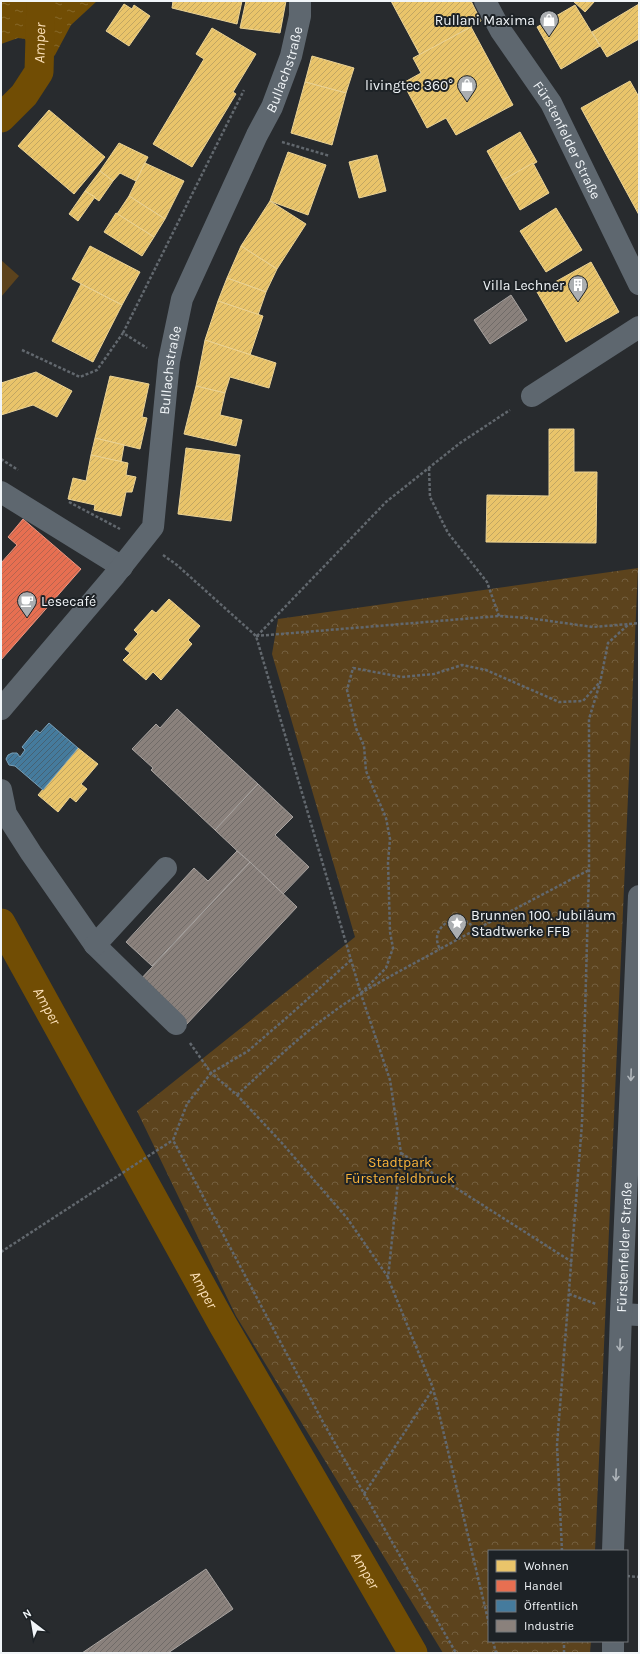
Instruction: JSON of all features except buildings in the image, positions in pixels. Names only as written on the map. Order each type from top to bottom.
[{"type":"street","name":"Bullachstraße","points":[[1,709],[144,540],[153,527],[169,361],[182,299],[257,135],[272,107],[291,56],[300,16],[300,1]]},
{"type":"street","name":"Fürstenfelder Straße","points":[[485,1],[501,31],[551,103],[639,284]]},
{"type":"street","points":[[532,396],[639,326]]},
{"type":"street","points":[[1,492],[122,566]]},
{"type":"street","points":[[1,790],[6,814],[31,853],[95,945],[176,1024]]},
{"type":"street","points":[[95,945],[166,868]]},
{"type":"street","name":"Fürstenfelder Straße","points":[[613,1550],[630,1315],[639,896]]},
{"type":"street","points":[[613,1642],[613,1653]]},
{"type":"path","points":[[22,350],[80,377],[97,370],[123,333],[244,90]]},
{"type":"path","points":[[257,135],[330,156]]},
{"type":"path","points":[[123,333],[169,361]]},
{"type":"path","points":[[256,636],[386,502],[460,442],[532,396]]},
{"type":"path","points":[[1,460],[21,472]]},
{"type":"path","points":[[429,468],[430,497],[448,533],[487,582],[499,616]]},
{"type":"path","points":[[67,501],[144,540],[177,565],[256,636],[361,994],[390,1080],[401,1153],[388,1278]]},
{"type":"path","points":[[256,636],[499,616],[528,618],[593,627],[639,623]]},
{"type":"path","points":[[562,1550],[557,1445],[582,1123],[589,870],[589,719],[600,683],[608,643],[629,624]]},
{"type":"path","points":[[361,994],[386,968],[393,948],[390,932],[388,862],[390,839],[386,818],[366,771],[364,746],[356,728],[347,690],[353,668],[402,677],[434,674],[462,665],[486,670],[559,702],[583,701],[600,683]]},
{"type":"path","points":[[237,1095],[329,1014],[440,949],[589,870]]},
{"type":"path","points":[[440,949],[437,939],[438,932],[444,923],[455,919],[460,919],[471,924],[475,930]]},
{"type":"path","points":[[1,1252],[173,1140],[187,1104],[211,1073],[248,1050],[351,960]]},
{"type":"path","points":[[176,1024],[211,1073],[237,1095],[281,1142],[347,1218],[388,1278],[434,1388],[488,1620]]},
{"type":"path","points":[[173,1140],[324,1424],[456,1653]]},
{"type":"path","points":[[401,1153],[572,1262]]},
{"type":"path","points":[[364,1494],[434,1388]]},
{"type":"path","points":[[628,1576],[639,1576]]},
{"type":"path","points":[[493,1642],[496,1653]]},
{"type":"path","points":[[564,1642],[564,1653]]},
{"type":"green space","points":[[1,260],[19,276],[1,297]]},
{"type":"green space","name":"Stadtpark Fürstenfeldbruck","points":[[638,568],[595,1550],[488,1550],[488,1642],[591,1642],[590,1653],[443,1653],[236,1316],[137,1111],[355,937],[272,654],[278,619]]},
{"type":"water","points":[[1,1],[97,1],[71,25],[55,55],[39,72],[27,61],[28,45],[25,39],[18,38],[1,44]]},
{"type":"waterway","name":"Amper","points":[[1,118],[24,95],[39,72],[41,1]]},
{"type":"waterway","name":"Amper","points":[[1,923],[223,1325],[413,1653]]},
{"type":"place","name":"Rullani Maxima","points":[[549,37]]},
{"type":"place","name":"livingtec 360°","points":[[467,102]]},
{"type":"place","name":"Villa Lechner","points":[[578,302]]},
{"type":"place","name":"Lesecafé","points":[[27,618]]},
{"type":"place","name":"Brunnen 100. Jubiläum Stadtwerke FFB","points":[[457,940]]}]
